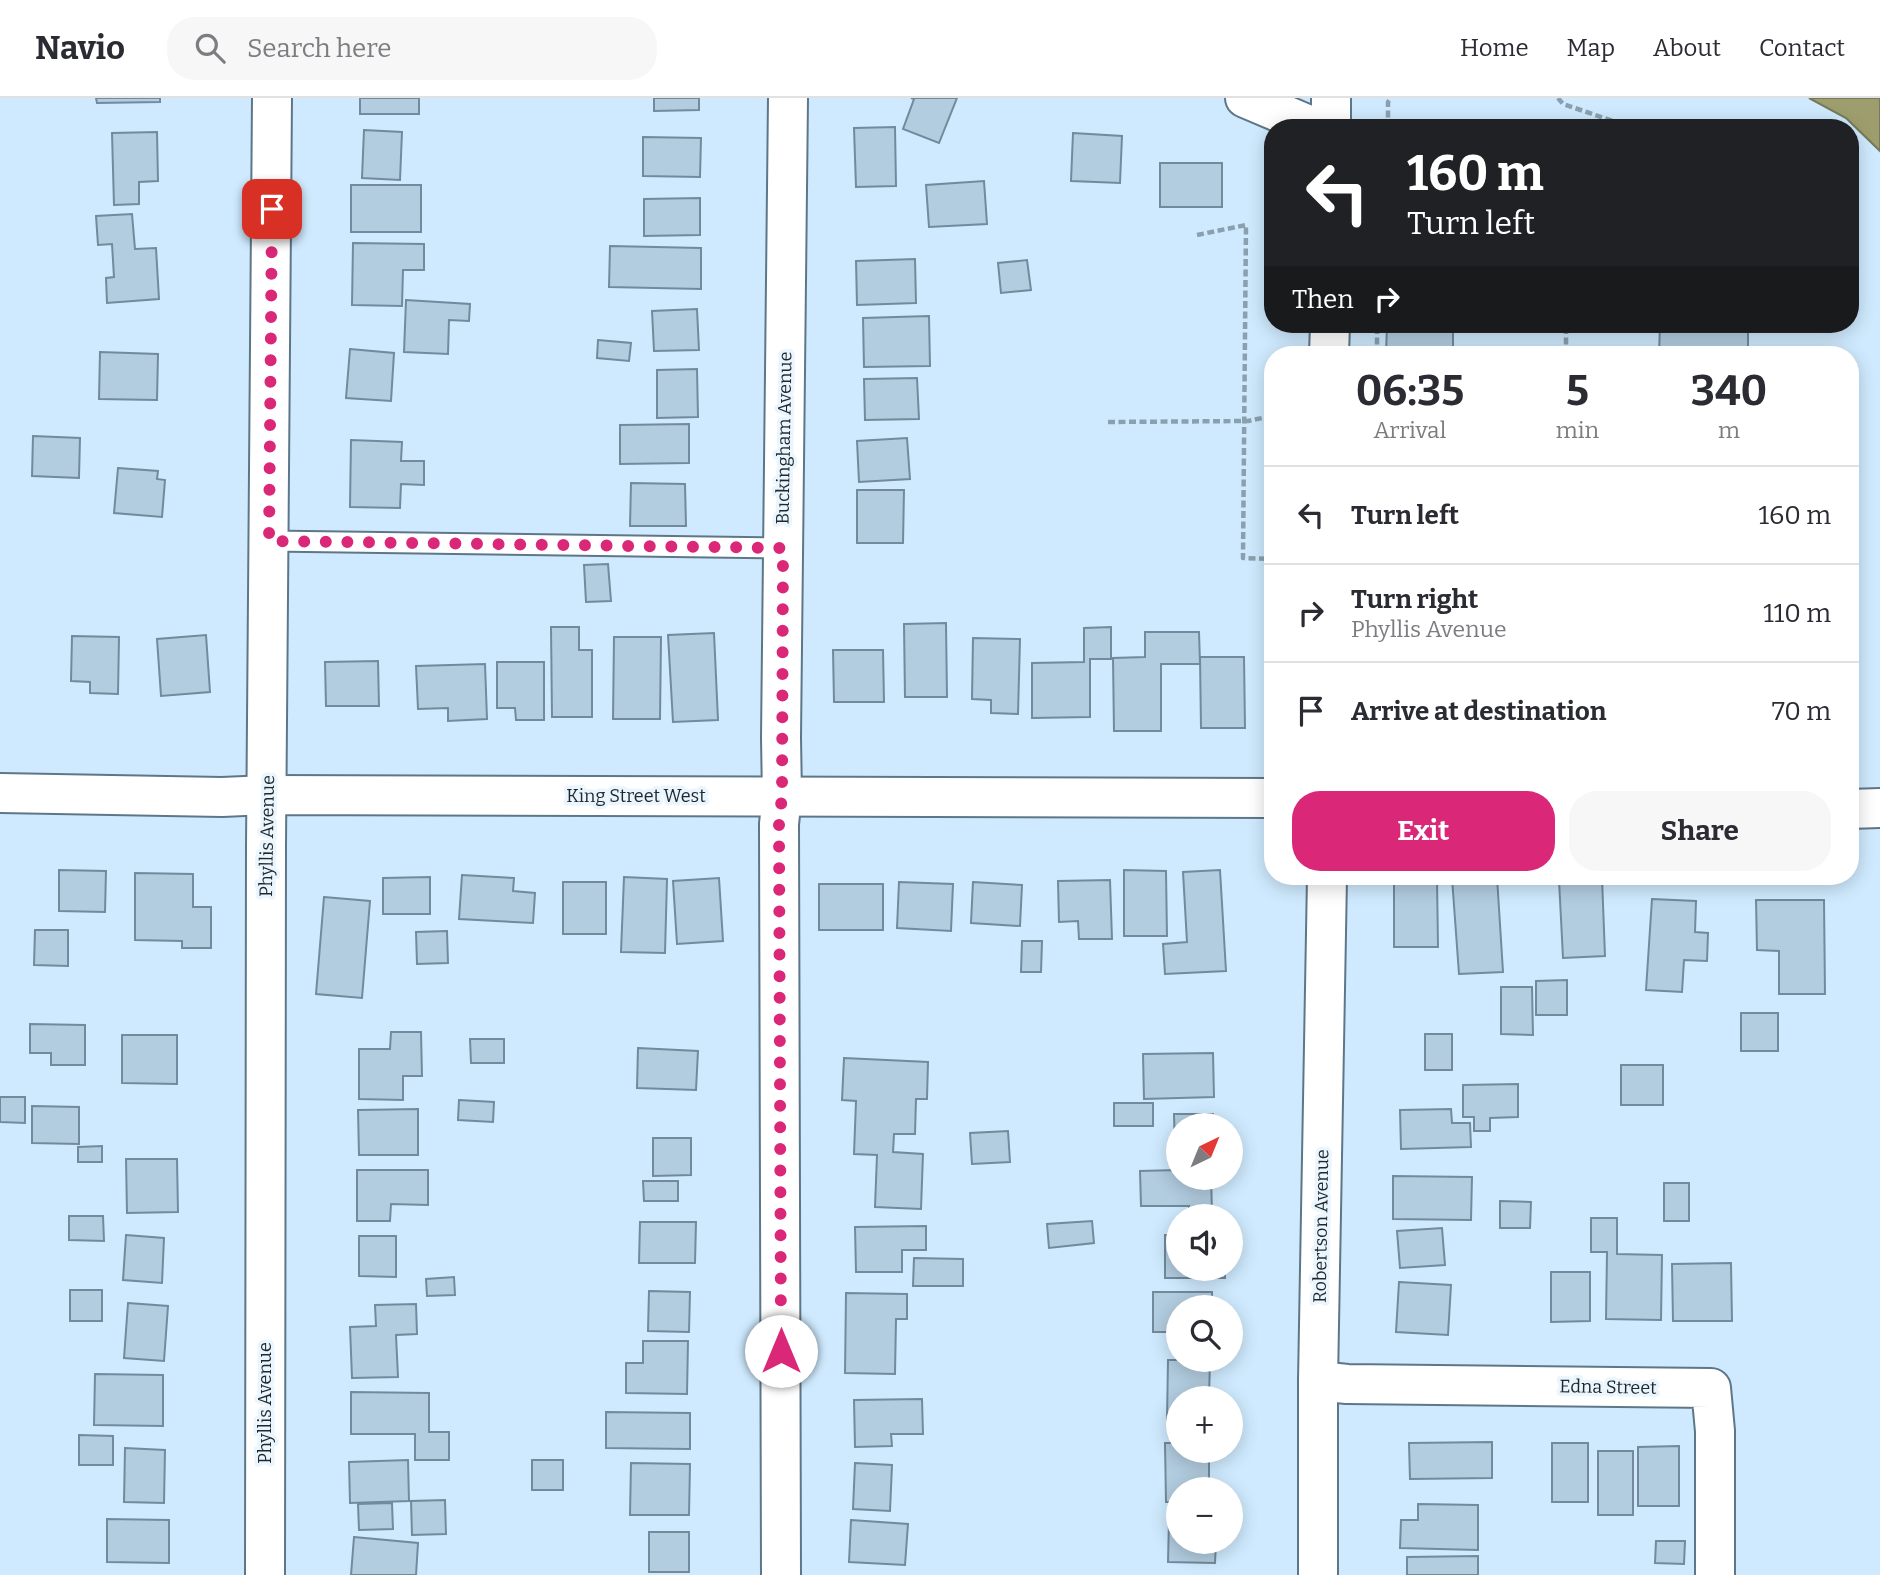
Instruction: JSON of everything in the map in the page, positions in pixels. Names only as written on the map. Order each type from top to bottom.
[{"type":"street","name":"Phyllis Avenue","points":[[265,1575],[272,98]]},
{"type":"street","name":"Buckingham Avenue","points":[[781,1575],[779,824],[782,796],[788,98]]},
{"type":"street","points":[[1245,98],[1295,119]]},
{"type":"street","points":[[1331,98],[1331,119]]},
{"type":"street","name":"King Street West","points":[[0,793],[222,797],[1264,798]]},
{"type":"street","points":[[1859,809],[1880,808]]},
{"type":"street","name":"Robertson Avenue","points":[[1318,1575],[1318,1381],[1327,885]]},
{"type":"street","name":"Edna Street","points":[[1318,1381],[1347,1384],[1711,1388],[1715,1431],[1716,1575]]},
{"type":"lane","points":[[269,541],[783,548]]},
{"type":"path","points":[[1388,119],[1388,102],[1391,98]]},
{"type":"path","points":[[1558,98],[1563,104],[1608,119]]},
{"type":"path","points":[[1197,235],[1247,225],[1242,558],[1264,559]]},
{"type":"path","points":[[1108,422],[1243,421],[1264,417]]},
{"type":"shaded area","points":[[1809,98],[1880,98],[1880,151],[1859,131],[1859,119],[1846,118]]},
{"type":"building","points":[[96,98],[160,98],[160,102],[97,103]]},
{"type":"building","points":[[360,98],[419,98],[419,114],[360,114]]},
{"type":"building","points":[[654,98],[699,98],[699,110],[654,111]]},
{"type":"building","points":[[911,98],[957,98],[939,143],[903,129],[914,99]]},
{"type":"building","points":[[895,127],[896,186],[856,187],[854,128]]},
{"type":"building","points":[[364,130],[402,132],[400,180],[362,178]]},
{"type":"building","points":[[157,132],[158,181],[139,182],[139,204],[114,205],[112,133]]},
{"type":"building","points":[[1073,133],[1122,136],[1120,183],[1071,181]]},
{"type":"building","points":[[643,137],[701,138],[700,177],[643,176]]},
{"type":"building","points":[[1160,163],[1222,163],[1222,207],[1160,207]]},
{"type":"building","points":[[984,181],[987,224],[929,227],[926,185]]},
{"type":"building","points":[[351,185],[421,185],[421,232],[351,232]]},
{"type":"building","points":[[700,198],[700,235],[644,236],[644,199]]},
{"type":"building","points":[[132,214],[135,249],[156,248],[159,299],[107,303],[106,278],[114,277],[112,244],[98,245],[96,216]]},
{"type":"building","points":[[353,243],[424,244],[424,270],[403,270],[402,306],[352,305]]},
{"type":"building","points":[[610,246],[701,248],[701,289],[609,287]]},
{"type":"building","points":[[915,259],[916,303],[857,305],[856,261]]},
{"type":"building","points":[[1027,260],[1031,290],[1001,293],[998,263]]},
{"type":"building","points":[[406,300],[470,304],[469,321],[449,320],[448,354],[404,352]]},
{"type":"building","points":[[697,309],[699,350],[654,351],[652,311]]},
{"type":"building","points":[[929,316],[930,366],[864,367],[863,318]]},
{"type":"building","points":[[1387,333],[1453,333],[1453,346],[1386,346]]},
{"type":"building","points":[[1660,333],[1748,333],[1748,346],[1659,346]]},
{"type":"building","points":[[598,340],[631,343],[629,361],[597,358]]},
{"type":"building","points":[[350,349],[394,353],[391,401],[346,398]]},
{"type":"building","points":[[100,352],[158,354],[157,400],[99,399]]},
{"type":"building","points":[[697,369],[698,417],[657,418],[657,370]]},
{"type":"building","points":[[917,378],[919,419],[865,420],[864,379]]},
{"type":"building","points":[[689,424],[689,463],[620,464],[620,425]]},
{"type":"building","points":[[33,436],[80,438],[79,478],[32,476]]},
{"type":"building","points":[[907,438],[910,479],[859,482],[857,441]]},
{"type":"building","points":[[351,440],[402,442],[401,461],[424,461],[424,485],[401,484],[400,508],[350,507]]},
{"type":"building","points":[[118,468],[158,471],[157,479],[165,480],[162,517],[114,513]]},
{"type":"building","points":[[631,483],[685,484],[686,526],[630,526]]},
{"type":"building","points":[[857,490],[904,490],[903,543],[857,543]]},
{"type":"building","points":[[608,564],[611,601],[586,602],[584,565]]},
{"type":"building","points":[[946,623],[947,697],[905,697],[904,624]]},
{"type":"building","points":[[551,627],[579,627],[579,650],[592,650],[592,717],[552,717]]},
{"type":"building","points":[[1111,627],[1111,659],[1090,659],[1090,717],[1032,718],[1032,663],[1084,662],[1084,628]]},
{"type":"building","points":[[1145,632],[1199,632],[1200,664],[1161,664],[1161,731],[1114,731],[1113,658],[1145,657]]},
{"type":"building","points":[[714,633],[718,720],[673,722],[668,635]]},
{"type":"building","points":[[206,635],[210,692],[161,696],[157,639]]},
{"type":"building","points":[[72,636],[119,637],[118,694],[90,693],[90,682],[71,681]]},
{"type":"building","points":[[614,637],[661,637],[660,719],[613,719]]},
{"type":"building","points":[[973,638],[1020,639],[1018,714],[991,713],[991,700],[972,699]]},
{"type":"building","points":[[833,650],[883,650],[884,702],[834,702]]},
{"type":"building","points":[[1200,657],[1244,657],[1245,728],[1201,728]]},
{"type":"building","points":[[378,661],[379,706],[326,706],[325,662]]},
{"type":"building","points":[[497,662],[544,662],[544,720],[516,720],[515,708],[497,708]]},
{"type":"building","points":[[485,664],[487,719],[448,721],[448,708],[418,709],[416,666]]},
{"type":"building","points":[[59,870],[106,871],[105,912],[59,911]]},
{"type":"building","points":[[1124,870],[1166,871],[1167,936],[1124,936]]},
{"type":"building","points":[[1220,870],[1226,971],[1165,974],[1163,944],[1187,942],[1183,872]]},
{"type":"building","points":[[135,873],[193,874],[193,907],[211,907],[211,948],[182,948],[182,941],[135,940]]},
{"type":"building","points":[[462,875],[514,878],[513,891],[535,893],[533,923],[459,919]]},
{"type":"building","points":[[430,877],[430,914],[383,914],[383,878]]},
{"type":"building","points":[[624,877],[667,879],[665,953],[621,952]]},
{"type":"building","points":[[719,878],[723,941],[677,944],[673,881]]},
{"type":"building","points":[[1110,880],[1112,939],[1079,939],[1078,921],[1059,922],[1058,881]]},
{"type":"building","points":[[563,882],[606,882],[606,934],[563,934]]},
{"type":"building","points":[[899,882],[953,884],[951,931],[897,928]]},
{"type":"building","points":[[973,882],[1022,885],[1020,926],[971,923]]},
{"type":"building","points":[[819,884],[883,884],[883,930],[819,930]]},
{"type":"building","points":[[1394,885],[1437,885],[1438,947],[1394,947]]},
{"type":"building","points":[[1453,885],[1498,885],[1503,972],[1459,974]]},
{"type":"building","points":[[1559,885],[1602,885],[1605,956],[1563,958]]},
{"type":"building","points":[[324,897],[370,901],[362,998],[316,994]]},
{"type":"building","points":[[1652,899],[1696,901],[1695,932],[1708,933],[1707,961],[1684,960],[1682,992],[1646,990]]},
{"type":"building","points":[[1756,900],[1824,900],[1825,994],[1779,994],[1779,951],[1757,950]]},
{"type":"building","points":[[35,930],[68,930],[68,966],[34,965]]},
{"type":"building","points":[[447,931],[448,963],[417,964],[416,932]]},
{"type":"building","points":[[1022,941],[1042,941],[1041,972],[1021,972]]},
{"type":"building","points":[[1567,980],[1567,1015],[1536,1015],[1536,981]]},
{"type":"building","points":[[1501,987],[1532,987],[1533,1035],[1501,1034]]},
{"type":"building","points":[[1741,1013],[1778,1013],[1778,1051],[1741,1051]]},
{"type":"building","points":[[30,1024],[85,1025],[85,1065],[51,1065],[51,1053],[30,1053]]},
{"type":"building","points":[[391,1032],[421,1032],[422,1076],[403,1076],[403,1100],[359,1099],[359,1049],[390,1049]]},
{"type":"building","points":[[1425,1034],[1452,1034],[1452,1070],[1425,1070]]},
{"type":"building","points":[[122,1035],[177,1035],[177,1084],[122,1083]]},
{"type":"building","points":[[470,1039],[504,1039],[504,1063],[471,1063]]},
{"type":"building","points":[[638,1048],[698,1051],[696,1090],[637,1088]]},
{"type":"building","points":[[1213,1053],[1214,1097],[1144,1099],[1143,1054]]},
{"type":"building","points":[[844,1058],[928,1062],[927,1099],[916,1099],[915,1134],[894,1134],[893,1152],[923,1154],[921,1209],[875,1207],[877,1155],[854,1154],[856,1101],[842,1100]]},
{"type":"building","points":[[1621,1065],[1663,1065],[1663,1105],[1621,1105]]},
{"type":"building","points":[[1518,1084],[1518,1117],[1490,1118],[1490,1131],[1474,1131],[1474,1117],[1463,1117],[1463,1085]]},
{"type":"building","points":[[0,1097],[25,1097],[25,1123],[0,1122]]},
{"type":"building","points":[[459,1100],[494,1102],[493,1122],[458,1120]]},
{"type":"building","points":[[1114,1103],[1153,1103],[1153,1126],[1114,1126]]},
{"type":"building","points":[[32,1106],[79,1107],[79,1144],[32,1143]]},
{"type":"building","points":[[418,1109],[418,1155],[359,1155],[358,1110]]},
{"type":"building","points":[[1451,1109],[1452,1123],[1470,1123],[1471,1147],[1401,1149],[1400,1110]]},
{"type":"building","points":[[1008,1131],[1010,1162],[972,1164],[970,1133]]},
{"type":"building","points":[[653,1138],[691,1138],[691,1175],[653,1176]]},
{"type":"building","points":[[102,1146],[102,1162],[78,1162],[78,1147]]},
{"type":"building","points":[[126,1159],[177,1159],[178,1212],[127,1213]]},
{"type":"building","points":[[357,1170],[428,1170],[428,1205],[391,1204],[390,1221],[357,1221]]},
{"type":"building","points":[[1166,1170],[1166,1190],[1211,1190],[1212,1204],[1141,1206],[1140,1171]]},
{"type":"building","points":[[1393,1176],[1472,1177],[1471,1220],[1393,1219]]},
{"type":"building","points":[[643,1181],[678,1181],[678,1201],[644,1201]]},
{"type":"building","points":[[1664,1183],[1689,1183],[1689,1221],[1664,1221]]},
{"type":"building","points":[[1500,1201],[1531,1202],[1530,1228],[1500,1228]]},
{"type":"building","points":[[69,1216],[103,1216],[104,1241],[69,1240]]},
{"type":"building","points":[[1591,1218],[1617,1218],[1617,1254],[1662,1255],[1661,1320],[1606,1319],[1607,1252],[1591,1252]]},
{"type":"building","points":[[1092,1221],[1094,1243],[1049,1248],[1047,1224]]},
{"type":"building","points":[[640,1222],[696,1222],[695,1263],[639,1263]]},
{"type":"building","points":[[926,1226],[926,1250],[902,1250],[902,1272],[856,1272],[855,1227]]},
{"type":"building","points":[[1442,1228],[1445,1265],[1400,1268],[1397,1231]]},
{"type":"building","points":[[126,1235],[164,1238],[162,1283],[123,1280]]},
{"type":"building","points":[[1165,1235],[1166,1235],[1166,1278]]},
{"type":"building","points":[[359,1236],[396,1236],[396,1277],[359,1276]]},
{"type":"building","points":[[914,1258],[963,1259],[963,1286],[913,1286]]},
{"type":"building","points":[[1731,1263],[1732,1321],[1673,1321],[1672,1264]]},
{"type":"building","points":[[1551,1272],[1590,1272],[1590,1321],[1551,1322]]},
{"type":"building","points":[[454,1277],[455,1295],[427,1296],[426,1279]]},
{"type":"building","points":[[1399,1282],[1451,1285],[1448,1335],[1396,1332]]},
{"type":"building","points":[[70,1290],[102,1290],[102,1321],[70,1321]]},
{"type":"building","points":[[649,1291],[690,1292],[689,1332],[648,1331]]},
{"type":"building","points":[[1153,1292],[1212,1292],[1212,1295],[1166,1295],[1166,1332],[1153,1332]]},
{"type":"building","points":[[846,1293],[907,1294],[907,1319],[896,1319],[895,1374],[845,1373]]},
{"type":"building","points":[[128,1303],[168,1306],[164,1361],[124,1358]]},
{"type":"building","points":[[416,1304],[417,1334],[396,1335],[398,1377],[352,1378],[350,1327],[376,1326],[375,1305]]},
{"type":"building","points":[[643,1341],[688,1341],[687,1394],[626,1393],[626,1363],[643,1363]]},
{"type":"building","points":[[1168,1372],[1210,1372],[1209,1386],[1168,1386]]},
{"type":"building","points":[[95,1374],[163,1375],[163,1426],[94,1425]]},
{"type":"building","points":[[351,1392],[429,1393],[429,1432],[449,1432],[449,1460],[415,1460],[415,1434],[351,1434]]},
{"type":"building","points":[[922,1399],[923,1434],[891,1434],[892,1446],[855,1447],[854,1400]]},
{"type":"building","points":[[606,1412],[690,1413],[690,1449],[606,1448]]},
{"type":"building","points":[[79,1435],[113,1436],[113,1465],[79,1465]]},
{"type":"building","points":[[1492,1442],[1492,1478],[1410,1479],[1409,1443]]},
{"type":"building","points":[[1165,1443],[1166,1463],[1209,1463],[1209,1477],[1166,1477],[1166,1502]]},
{"type":"building","points":[[1552,1443],[1588,1443],[1588,1502],[1552,1502]]},
{"type":"building","points":[[1679,1446],[1679,1506],[1638,1506],[1638,1447]]},
{"type":"building","points":[[125,1448],[165,1450],[164,1503],[124,1502]]},
{"type":"building","points":[[1598,1451],[1633,1451],[1633,1515],[1598,1515]]},
{"type":"building","points":[[408,1460],[409,1501],[350,1503],[349,1462]]},
{"type":"building","points":[[532,1460],[563,1460],[563,1490],[532,1490]]},
{"type":"building","points":[[631,1463],[690,1464],[689,1515],[630,1515]]},
{"type":"building","points":[[855,1463],[892,1465],[890,1511],[853,1509]]},
{"type":"building","points":[[445,1500],[446,1534],[412,1535],[411,1501]]},
{"type":"building","points":[[392,1503],[393,1529],[359,1530],[358,1504]]},
{"type":"building","points":[[1418,1504],[1478,1505],[1478,1550],[1400,1548],[1401,1520],[1418,1520]]},
{"type":"building","points":[[107,1519],[169,1520],[169,1563],[107,1562]]},
{"type":"building","points":[[851,1520],[908,1524],[905,1565],[849,1562]]},
{"type":"building","points":[[649,1532],[689,1532],[689,1572],[649,1572]]},
{"type":"building","points":[[354,1537],[418,1543],[416,1575],[351,1575]]},
{"type":"building","points":[[1656,1541],[1685,1541],[1684,1564],[1655,1563]]},
{"type":"building","points":[[1168,1554],[1215,1554],[1215,1563],[1168,1562]]},
{"type":"building","points":[[1478,1556],[1478,1575],[1407,1575],[1407,1557]]},
{"type":"route","points":[[272,209],[269,541],[783,548],[782,796],[779,824],[781,1351]]}]
